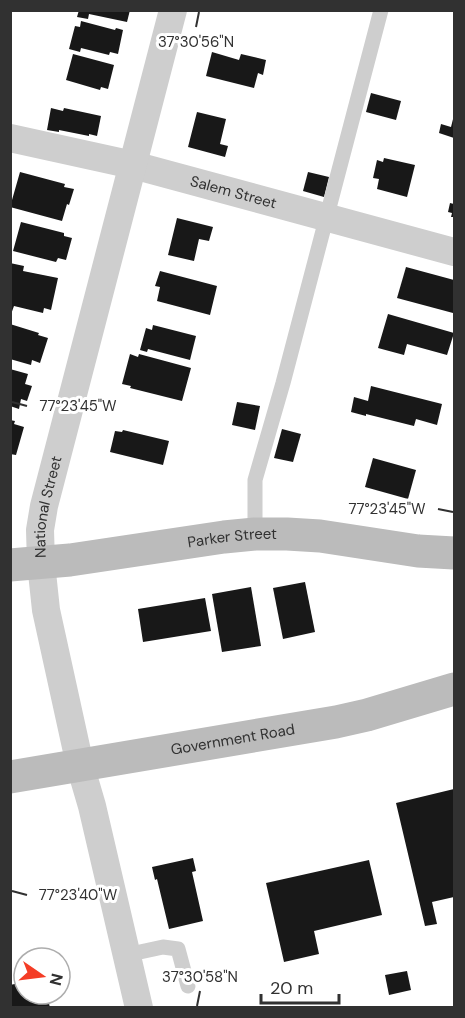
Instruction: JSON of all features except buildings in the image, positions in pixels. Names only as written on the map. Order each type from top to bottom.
[{"type":"main road","name":"Parker Street","points":[[26,564],[255,534],[320,536],[418,551],[454,553]]},
{"type":"main road","name":"Government Road","points":[[10,777],[336,722],[367,715],[454,688]]},
{"type":"street","name":"National Street","points":[[139,1008],[92,806],[80,765],[46,610],[26,564],[40,530],[44,506],[173,10]]},
{"type":"street","name":"Salem Street","points":[[10,138],[133,165],[454,252]]},
{"type":"lane","points":[[255,534],[255,480],[381,10]]},
{"type":"lane","points":[[126,955],[163,947],[178,949],[188,986]]}]
